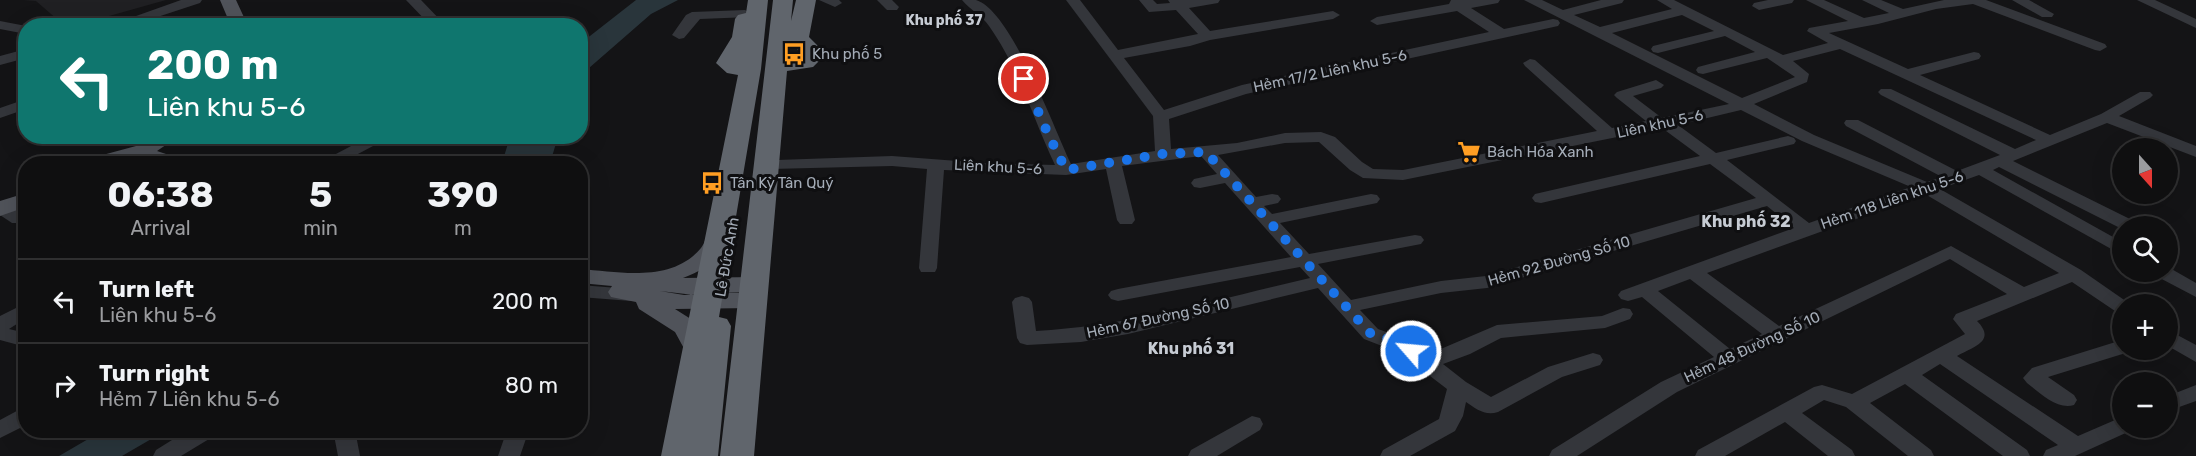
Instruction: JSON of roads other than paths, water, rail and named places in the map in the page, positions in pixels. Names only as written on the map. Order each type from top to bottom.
[{"type":"highway","points":[[769,63],[771,0]]},
{"type":"highway","points":[[769,63],[783,0]]},
{"type":"highway","points":[[769,63],[791,0]]},
{"type":"highway","points":[[769,63],[805,62],[812,57],[812,51],[799,40],[797,34],[806,0]]},
{"type":"highway","points":[[749,5],[769,63]]},
{"type":"highway","name":"Lê Đức Anh","points":[[753,456],[773,251],[769,63]]},
{"type":"highway","name":"Lê Đức Anh","points":[[701,456],[714,295],[724,234],[769,63]]},
{"type":"highway","name":"Lê Đức Anh","points":[[737,456],[754,292],[771,165]]},
{"type":"highway","name":"Lê Đức Anh","points":[[678,456],[696,348],[714,295]]},
{"type":"main road","points":[[228,0],[236,18]]},
{"type":"main road","points":[[134,156],[155,144]]},
{"type":"main road","points":[[588,285],[626,287],[671,275],[701,261],[724,234]]},
{"type":"main road","points":[[588,278],[677,303],[714,295],[754,292]]},
{"type":"main road","points":[[626,287],[685,327],[696,348]]},
{"type":"street","points":[[140,18],[195,0]]},
{"type":"street","points":[[413,0],[431,18]]},
{"type":"street","points":[[969,0],[992,19],[1012,49],[1066,170]]},
{"type":"street","points":[[1073,0],[1161,116],[1162,154]]},
{"type":"street","points":[[1146,0],[1154,9],[1178,3],[1213,0]]},
{"type":"street","points":[[1377,21],[1454,3],[1493,0]]},
{"type":"street","points":[[1531,0],[1557,19],[1599,32],[1823,145],[1928,188],[2074,274],[2112,300]]},
{"type":"street","name":"Hẻm 17/2 Liên khu 5-6","points":[[1161,116],[1242,90],[1501,34],[1617,0]]},
{"type":"street","points":[[1664,0],[1775,56]]},
{"type":"street","points":[[1759,6],[1787,0]]},
{"type":"street","points":[[1813,0],[1863,23]]},
{"type":"street","points":[[1869,0],[1900,14]]},
{"type":"street","points":[[2048,140],[1814,31],[1900,14],[1931,2],[1975,0],[2100,47]]},
{"type":"street","points":[[2019,0],[2047,14]]},
{"type":"street","points":[[2144,0],[2196,24]]},
{"type":"street","points":[[2173,0],[2196,11]]},
{"type":"street","points":[[1178,3],[1207,36]]},
{"type":"street","points":[[1454,3],[1501,34]]},
{"type":"street","points":[[679,35],[691,18],[697,15],[749,5]]},
{"type":"street","points":[[1599,32],[1684,10]]},
{"type":"street","points":[[1114,55],[1190,42],[1207,36],[1333,15]]},
{"type":"street","points":[[0,25],[18,28]]},
{"type":"street","points":[[1658,49],[1726,32]]},
{"type":"street","points":[[1702,70],[1842,44]]},
{"type":"street","points":[[0,61],[18,55]]},
{"type":"street","name":"Liên khu 5-6","points":[[771,165],[861,160],[936,163],[984,168],[1066,170],[1162,154],[1206,152],[1286,138],[1321,137],[1329,140],[1356,166],[1370,174],[1384,177],[1403,175],[1727,110],[1802,79],[1802,74],[1775,56]]},
{"type":"street","points":[[1907,74],[1974,56]]},
{"type":"street","points":[[1530,63],[1609,134]]},
{"type":"street","name":"Hẻm 118 Liên khu 5-6","points":[[1656,85],[1622,95],[1715,159],[1806,230],[1980,169],[2107,117],[2145,95]]},
{"type":"street","points":[[1886,92],[2112,216]]},
{"type":"street","points":[[0,112],[18,106]]},
{"type":"street","points":[[2107,117],[2196,152]]},
{"type":"street","points":[[1852,123],[1957,178]]},
{"type":"street","points":[[1541,198],[1788,141]]},
{"type":"street","points":[[342,156],[367,144]]},
{"type":"street","points":[[1206,152],[1371,334],[1396,341],[1458,387],[1490,407],[1555,372],[1593,360]]},
{"type":"street","points":[[1113,162],[1125,220]]},
{"type":"street","points":[[928,268],[936,163]]},
{"type":"street","points":[[1980,169],[2112,243]]},
{"type":"street","points":[[1200,183],[1228,177]]},
{"type":"street","points":[[1251,203],[1272,198]]},
{"type":"street","points":[[1266,220],[1371,199]]},
{"type":"street","name":"Hẻm 92 Đường Số 10","points":[[1345,307],[1441,287],[1487,282],[1770,200]]},
{"type":"street","points":[[1427,362],[1463,349],[1497,332],[1605,322],[1632,299],[1692,271],[1806,230]]},
{"type":"street","points":[[1118,296],[1415,240]]},
{"type":"street","name":"Hẻm 48 Đường Số 10","points":[[1560,456],[1669,387],[1951,252],[2023,295]]},
{"type":"street","points":[[588,270],[627,275],[626,287],[610,295],[588,292]]},
{"type":"street","points":[[1692,271],[1777,335]]},
{"type":"street","points":[[1854,402],[1975,337],[1975,331],[1962,319],[2074,274]]},
{"type":"street","points":[[2179,275],[2196,291]]},
{"type":"street","name":"Hẻm 67 Đường Số 10","points":[[1022,302],[1027,338],[1081,335],[1128,327],[1322,281]]},
{"type":"street","points":[[1632,299],[1728,358]]},
{"type":"street","points":[[0,325],[18,314]]},
{"type":"street","points":[[0,333],[18,338]]},
{"type":"street","points":[[2178,343],[2196,355]]},
{"type":"street","points":[[2066,400],[2034,378],[2039,373],[2112,350]]},
{"type":"street","points":[[1941,355],[2061,453],[2112,430]]},
{"type":"street","points":[[1905,373],[2019,456]]},
{"type":"street","points":[[1392,456],[1447,425],[1452,416],[1458,387]]},
{"type":"street","points":[[1706,456],[1822,392],[1854,402],[1923,456]]},
{"type":"street","points":[[2178,400],[2196,392]]},
{"type":"street","points":[[1786,412],[1844,456]]},
{"type":"street","points":[[0,430],[18,419]]},
{"type":"street","points":[[1199,456],[1252,424]]},
{"type":"street","points":[[164,456],[193,438]]},
{"type":"street","points":[[346,438],[349,456]]},
{"type":"street","points":[[509,456],[515,438]]},
{"type":"place","name":"Khu phố 5","points":[[794,54]]},
{"type":"place","name":"Bách Hóa Xanh","points":[[1469,152]]},
{"type":"place","name":"Tân Kỳ Tân Quý","points":[[712,183]]},
{"type":"district","name":"Khu phố 37","points":[[944,20]]},
{"type":"district","name":"Khu phố 32","points":[[1746,221]]},
{"type":"district","name":"Khu phố 31","points":[[1191,348]]}]
